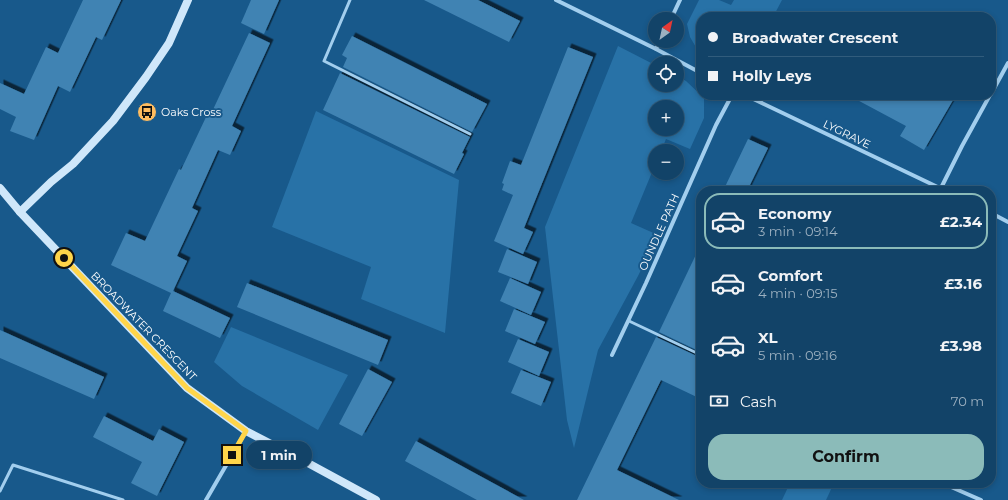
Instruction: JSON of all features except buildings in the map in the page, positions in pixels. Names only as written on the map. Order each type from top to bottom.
[{"type":"street","points":[[20,212],[51,182],[73,164],[113,121],[169,43],[188,0]]},
{"type":"street","points":[[556,0],[696,69]]},
{"type":"street","points":[[674,12],[680,0]]},
{"type":"street","points":[[996,85],[1008,63]]},
{"type":"street","name":"OUNDLE PATH","points":[[612,355],[629,321],[716,125],[729,100]]},
{"type":"street","name":"LYGRAVE","points":[[756,100],[937,186]]},
{"type":"street","points":[[942,186],[988,100]]},
{"type":"street","name":"BROADWATER CRESCENT","points":[[0,188],[20,212],[187,388],[246,431],[376,500]]},
{"type":"street","points":[[996,216],[1008,222]]},
{"type":"street","points":[[206,500],[246,431]]},
{"type":"street","points":[[953,488],[981,500]]},
{"type":"lane","points":[[350,0],[324,61],[470,134]]},
{"type":"lane","points":[[629,321],[696,353]]},
{"type":"lane","points":[[0,491],[13,465],[123,500]]},
{"type":"shaded area","points":[[699,0],[719,0],[731,5],[734,0],[782,0],[776,12],[696,12],[696,47],[690,37],[687,24]]},
{"type":"shaded area","points":[[618,46],[648,61],[648,92],[684,92],[684,80],[686,81],[696,90],[696,100],[704,100],[704,118],[690,149],[684,146],[684,144],[678,144],[666,139],[664,144],[648,144],[649,180],[631,223],[658,235],[638,276],[598,350],[574,448],[567,420],[545,227]]},
{"type":"shaded area","points":[[316,111],[459,180],[445,333],[361,299],[371,267],[272,227]]},
{"type":"shaded area","points":[[231,327],[348,375],[318,430],[242,386],[214,362]]},
{"type":"shaded area","points":[[788,488],[832,488],[826,500],[782,500]]},
{"type":"place","name":"Oaks Cross","points":[[147,112]]},
{"type":"route","points":[[64,258],[187,388],[246,431],[232,455]]}]
